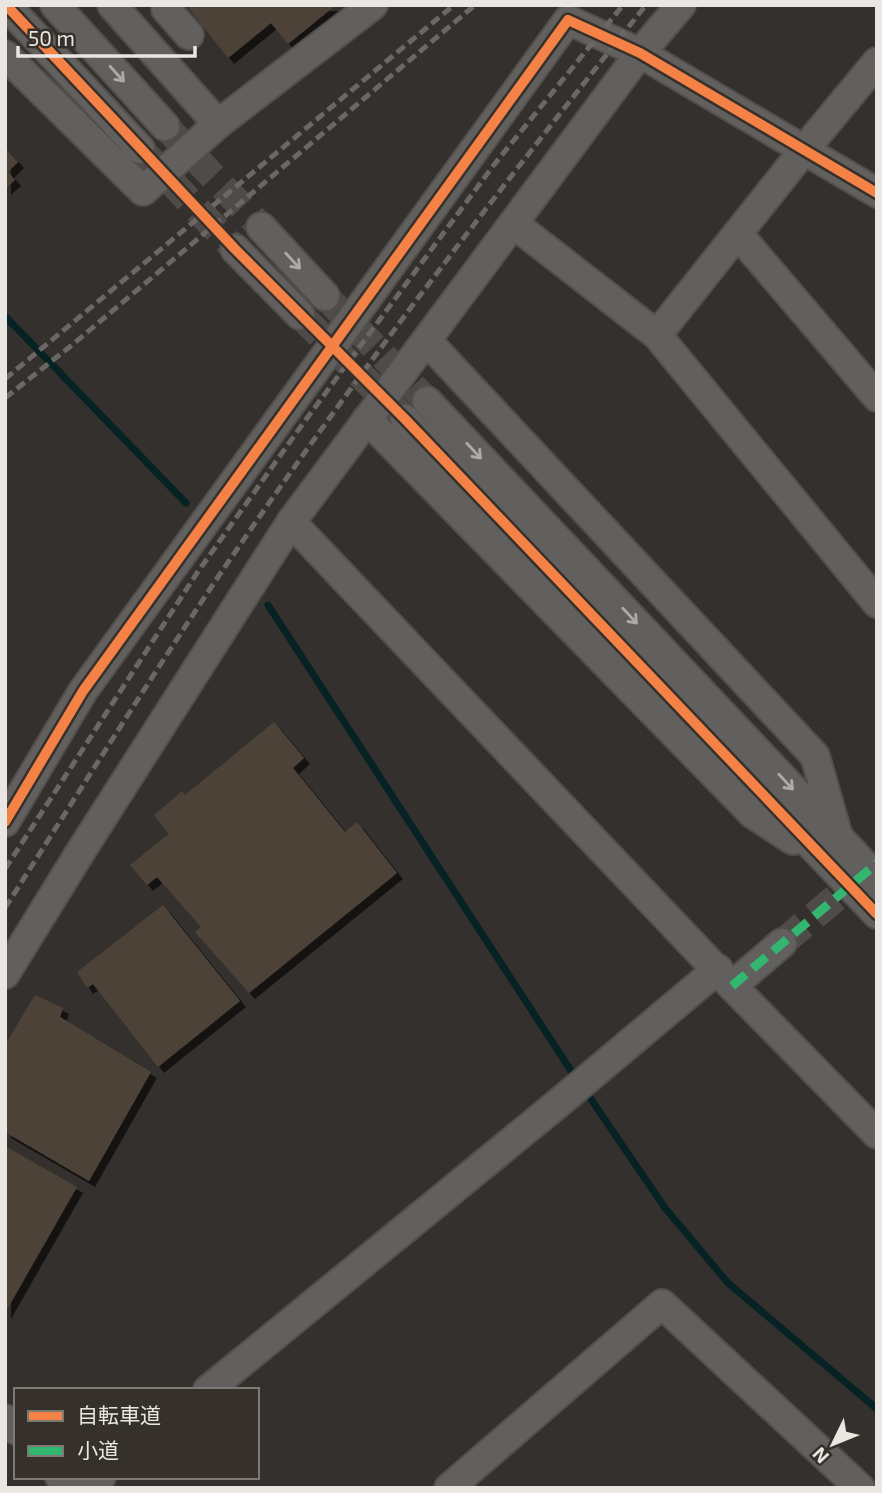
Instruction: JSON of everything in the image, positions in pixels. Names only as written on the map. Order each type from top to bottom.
[{"type":"street","points":[[6,5],[140,149]]},
{"type":"street","points":[[55,5],[165,126]]},
{"type":"street","points":[[112,5],[218,124]]},
{"type":"street","points":[[166,5],[166,9],[189,34]]},
{"type":"street","points":[[5,55],[143,191],[218,124],[373,5]]},
{"type":"street","points":[[5,974],[80,851],[291,522],[640,53],[681,5]]},
{"type":"street","points":[[5,822],[83,691],[568,20],[640,53],[877,193]]},
{"type":"street","points":[[657,335],[877,62]]},
{"type":"street","points":[[514,224],[657,335],[877,603]]},
{"type":"street","points":[[261,227],[325,296]]},
{"type":"street","points":[[738,234],[877,397]]},
{"type":"street","points":[[235,249],[300,314]]},
{"type":"street","points":[[427,341],[814,757],[835,851]]},
{"type":"street","points":[[416,410],[835,851],[877,914]]},
{"type":"street","points":[[367,419],[753,814],[835,851],[877,878]]},
{"type":"street","points":[[291,522],[877,1134]]},
{"type":"street","points":[[210,1388],[586,1081],[725,978],[782,943]]},
{"type":"street","points":[[449,1488],[662,1304],[860,1488]]},
{"type":"building","points":[[186,5],[336,5],[288,44],[271,23],[228,58]]},
{"type":"building","points":[[5,148],[18,162],[8,172],[15,180],[5,189]]},
{"type":"building","points":[[274,722],[304,758],[293,768],[345,832],[357,822],[397,873],[249,993],[195,932],[201,927],[157,877],[147,885],[130,865],[169,834],[154,815],[182,791],[185,795]]},
{"type":"building","points":[[163,905],[240,1001],[158,1067],[93,984],[87,988],[77,972]]},
{"type":"building","points":[[35,995],[63,1008],[60,1017],[151,1072],[89,1181],[5,1132],[5,1045]]},
{"type":"building","points":[[5,1146],[77,1187],[5,1313]]},
{"type":"waterway","points":[[5,316],[186,503]]},
{"type":"waterway","points":[[268,605],[577,1080]]},
{"type":"waterway","points":[[584,1089],[665,1208],[728,1283],[877,1409]]},
{"type":"tunnel","points":[[165,126],[261,227]]},
{"type":"tunnel","points":[[140,149],[235,249]]},
{"type":"tunnel","points":[[325,296],[427,401]]},
{"type":"tunnel","points":[[300,315],[405,419]]},
{"type":"tunnel","points":[[782,943],[869,870]]},
{"type":"railway","points":[[5,379],[454,5]]},
{"type":"railway","points":[[5,398],[72,345],[475,5]]},
{"type":"railway","points":[[5,869],[197,573],[299,429],[493,166],[623,5]]},
{"type":"railway","points":[[5,908],[189,621],[267,506],[480,217],[646,5]]},
{"type":"marked path","points":[[732,986],[877,863]]},
{"type":"cycle path","points":[[6,5],[235,249],[405,419],[877,914]]},
{"type":"cycle path","points":[[5,822],[83,691],[568,20],[640,53],[877,193]]}]
